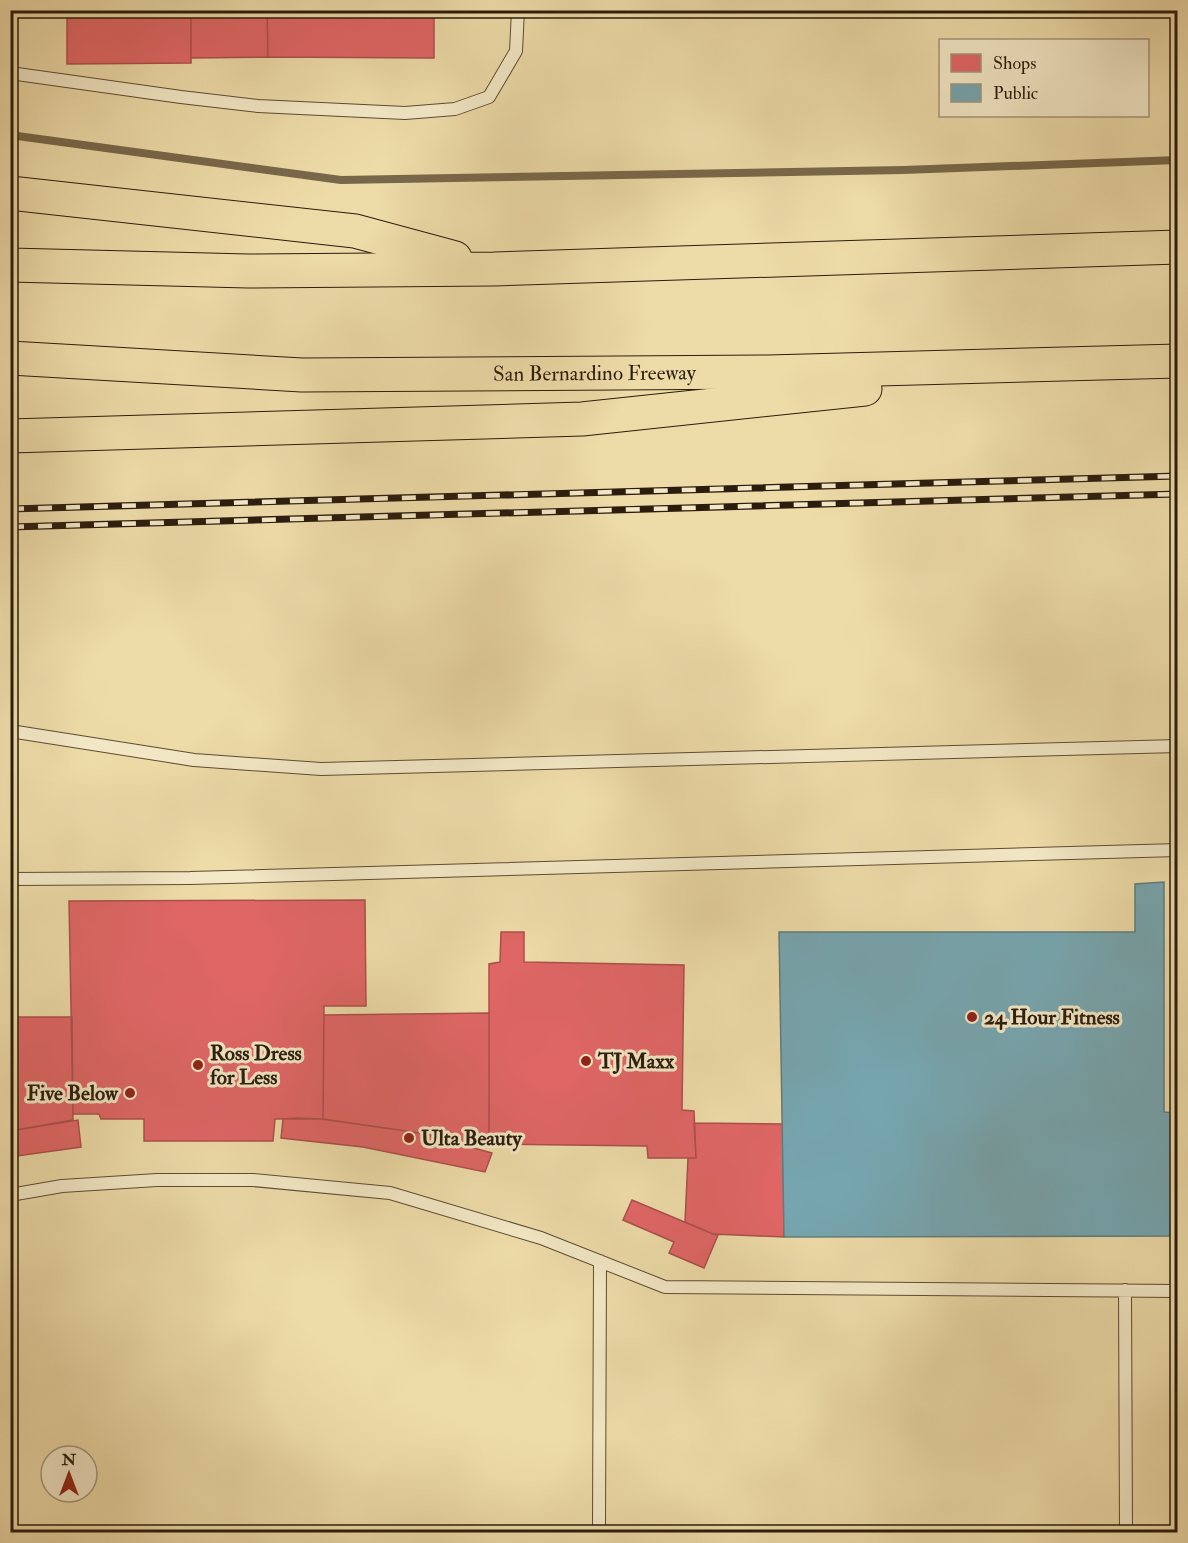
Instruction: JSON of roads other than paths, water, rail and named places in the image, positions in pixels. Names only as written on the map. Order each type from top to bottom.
[{"type":"highway","points":[[10,193],[355,231],[494,269]]},
{"type":"highway","points":[[10,265],[248,271],[494,269],[1178,247]]},
{"type":"highway","name":"San Bernardino Freeway","points":[[10,358],[302,375],[768,372],[1178,361]]},
{"type":"highway","points":[[10,436],[582,419],[1116,362]]},
{"type":"lane","points":[[10,73],[258,106],[405,113],[454,109],[489,97],[516,51],[518,10]]},
{"type":"lane","points":[[10,731],[194,760],[321,769],[1178,746]]},
{"type":"lane","points":[[10,879],[190,878],[1178,850]]},
{"type":"lane","points":[[10,1195],[62,1186],[157,1180],[253,1180],[390,1193],[573,1250],[665,1287],[1178,1291]]},
{"type":"lane","points":[[599,1533],[600,1261]]},
{"type":"lane","points":[[1125,1290],[1126,1533]]},
{"type":"waterway","points":[[10,135],[341,180],[903,170],[1178,160]]},
{"type":"railway","points":[[10,509],[1178,476]]},
{"type":"railway","points":[[10,527],[1178,494]]},
{"type":"place","name":"24 Hour Fitness","points":[[972,1017]]},
{"type":"place","name":"TJ Maxx","points":[[586,1061]]},
{"type":"place","name":"Ross Dress for Less","points":[[198,1065]]},
{"type":"place","name":"Five Below","points":[[130,1093]]},
{"type":"place","name":"Ulta Beauty","points":[[409,1138]]}]
